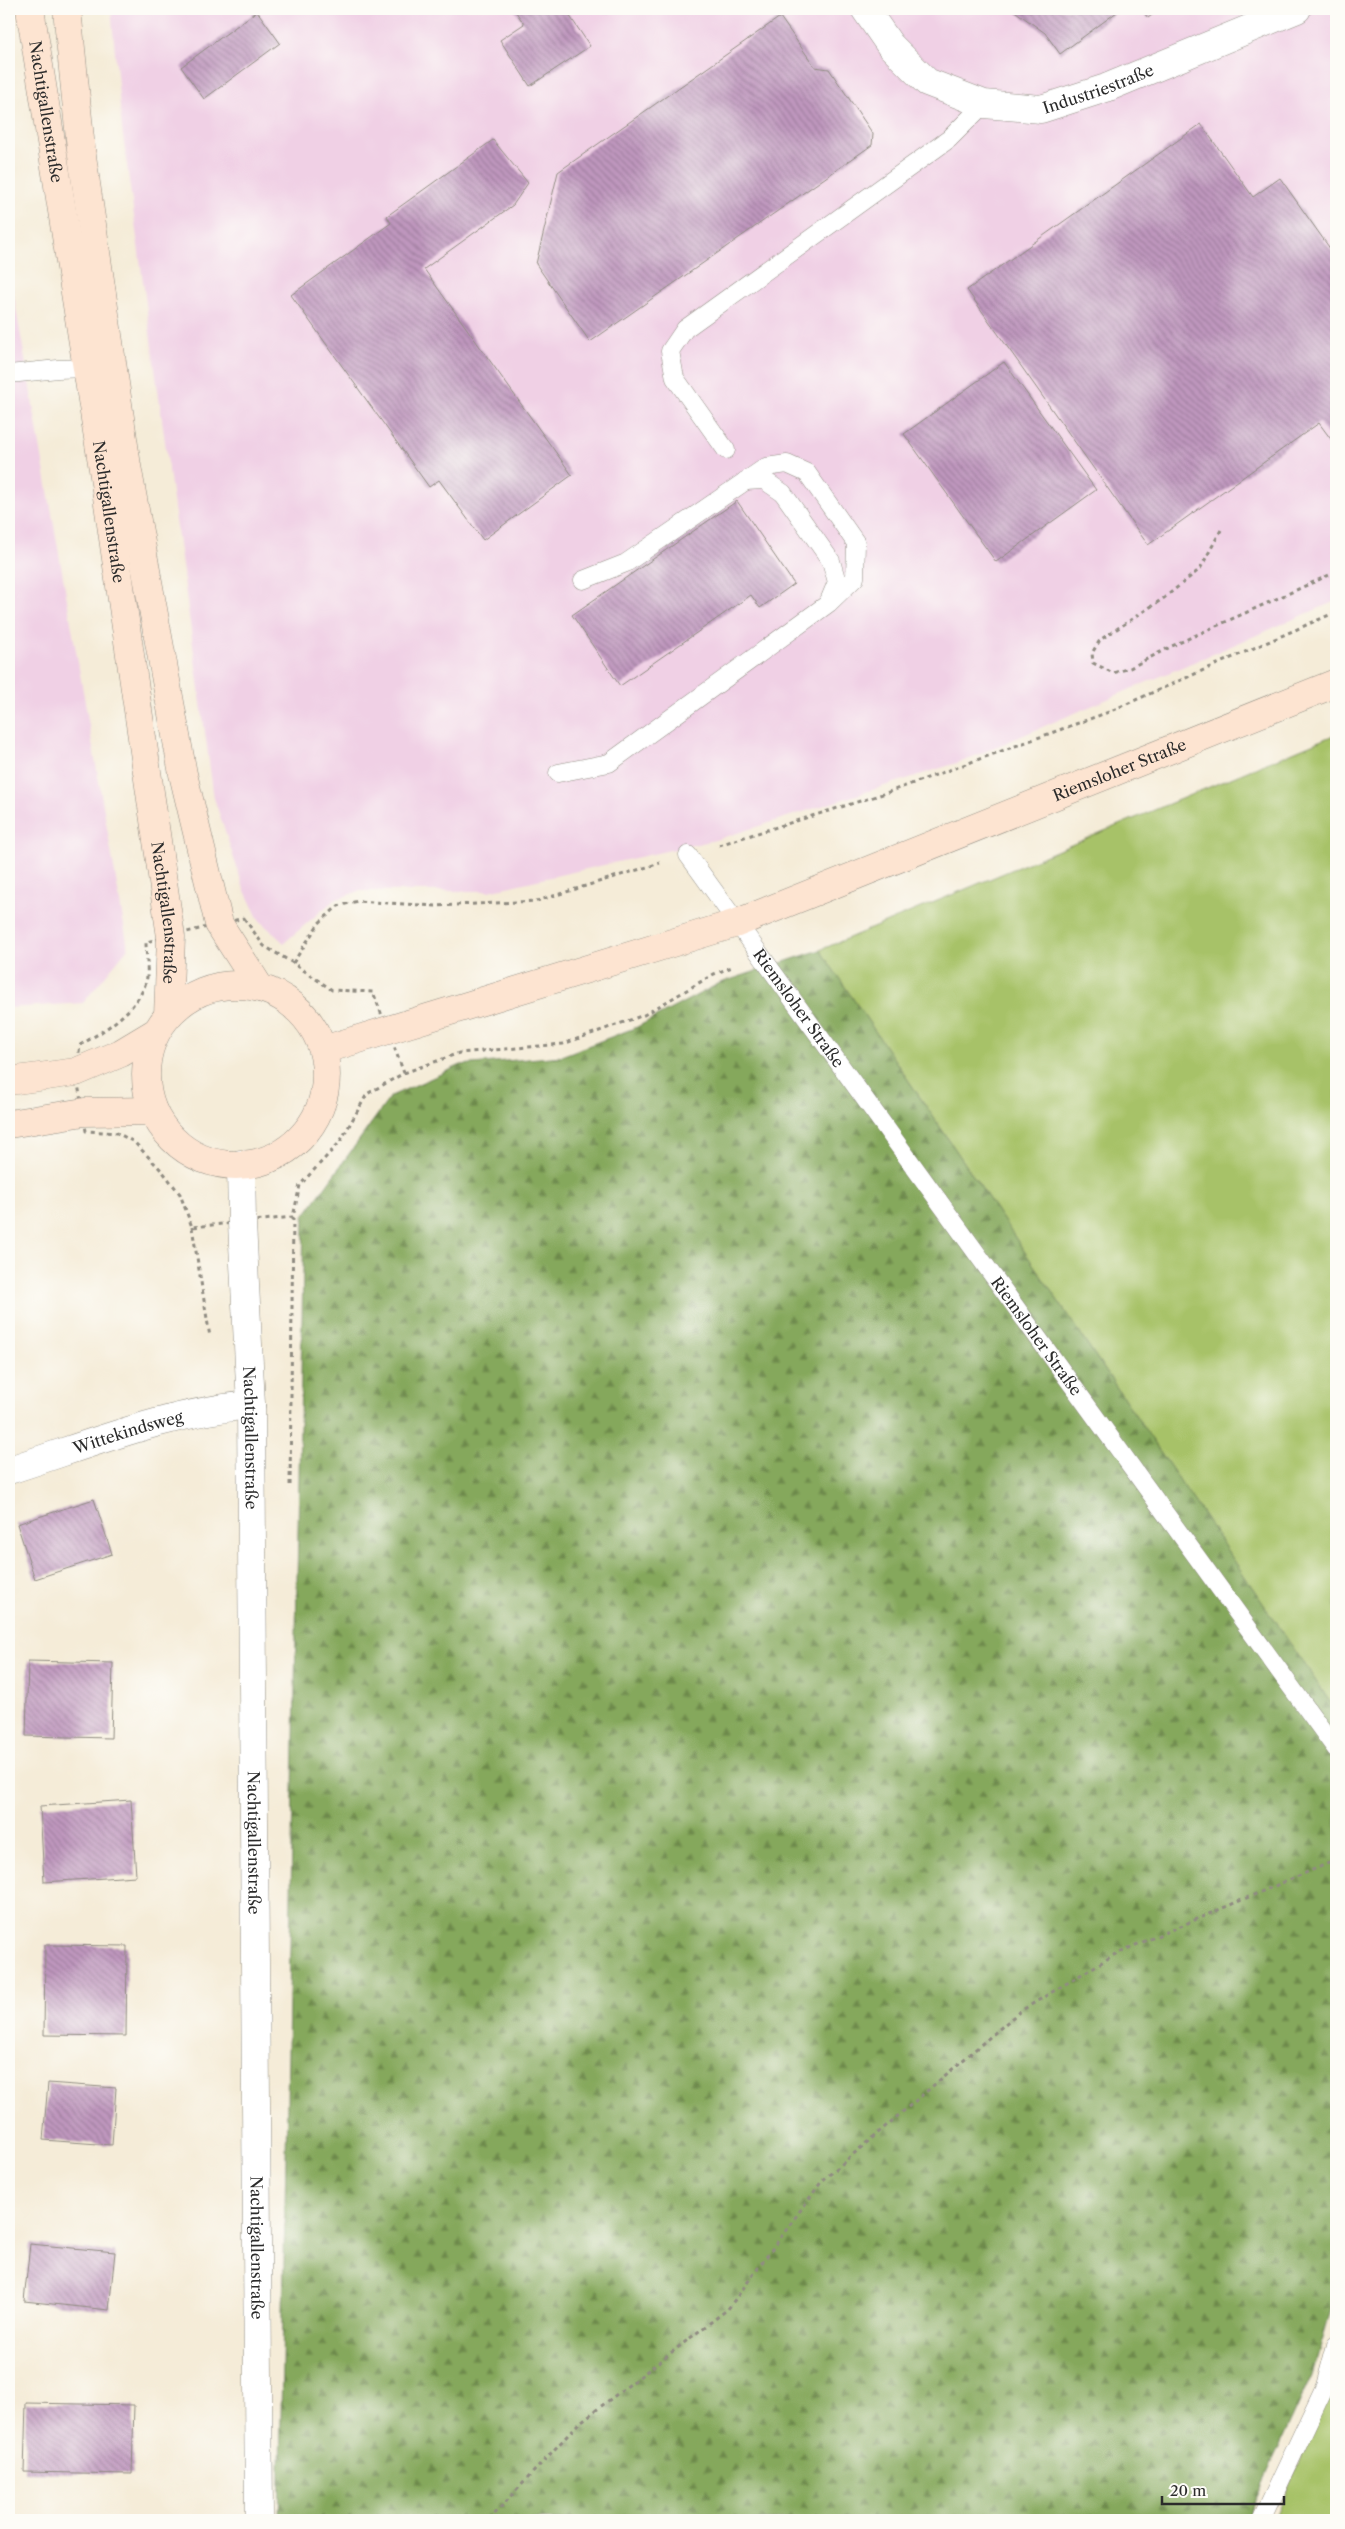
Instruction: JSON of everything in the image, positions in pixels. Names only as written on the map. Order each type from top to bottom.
[{"type":"main road","name":"Nachtigallenstraße","points":[[30,9],[87,368],[171,937],[162,1024],[149,1052],[146,1072],[147,1092],[153,1111],[163,1129],[178,1144],[194,1155],[213,1162],[253,1164],[272,1158],[290,1148],[305,1134],[316,1117],[324,1098],[327,1078],[323,1050],[310,1021],[296,1006],[279,995],[260,988],[240,984],[220,986],[194,995],[162,1024]]},
{"type":"main road","name":"Nachtigallenstraße","points":[[66,9],[81,149],[128,466],[183,774],[219,924],[260,988]]},
{"type":"main road","name":"Riemsloher Straße","points":[[323,1050],[737,923],[1336,683]]},
{"type":"main road","points":[[9,1081],[76,1072],[121,1053],[162,1024]]},
{"type":"main road","points":[[9,1124],[84,1112],[153,1111]]},
{"type":"street","name":"Industriestraße","points":[[865,9],[890,45],[926,82],[984,104],[1041,109],[1070,101],[1297,9]]},
{"type":"street","name":"Nachtigallenstraße","points":[[241,1164],[251,1405],[259,2520]]},
{"type":"street","name":"Wittekindsweg","points":[[9,1470],[175,1418],[222,1407],[251,1405]]},
{"type":"lane","points":[[726,450],[675,378],[670,351],[685,329],[949,139],[984,104]]},
{"type":"lane","points":[[9,374],[58,368],[87,368]]},
{"type":"lane","points":[[558,773],[608,762],[828,603],[856,578],[856,543],[807,474],[786,464],[766,467],[626,563],[583,580]]},
{"type":"lane","points":[[746,481],[764,480],[783,493],[831,561],[837,582],[828,603]]},
{"type":"lane","name":"Riemsloher Straße","points":[[688,855],[1336,1749]]},
{"type":"lane","points":[[1262,2520],[1324,2386],[1336,2345]]},
{"type":"path","points":[[1221,530],[1200,570],[1164,598],[1100,640],[1092,653],[1093,663],[1113,673],[1130,668],[1172,646],[1336,572]]},
{"type":"path","points":[[293,963],[319,923],[338,906],[358,901],[436,906],[537,901],[886,793],[1106,713],[1336,612]]},
{"type":"path","points":[[210,1340],[192,1227],[180,1194],[163,1172],[134,1142],[117,1133],[86,1131],[76,1072],[80,1045],[112,1026],[134,1003],[147,979],[146,942],[244,918],[264,946],[332,990],[373,992],[390,1031],[404,1073]]},
{"type":"path","points":[[192,1227],[293,1217],[300,1186],[340,1142],[366,1094],[404,1073],[459,1053],[563,1044],[644,1015],[714,974],[760,956]]},
{"type":"path","points":[[489,2520],[578,2424],[728,2310],[822,2182],[1019,2012],[1117,1952],[1336,1860]]},
{"type":"shaded area","points":[[111,9],[1336,9],[1336,601],[963,761],[715,840],[489,891],[360,891],[334,900],[284,943],[259,920],[244,889],[214,798],[122,129]]},
{"type":"shaded area","points":[[9,268],[128,948],[83,1003],[9,1008]]},
{"type":"green space","points":[[1336,734],[1336,1711],[820,950]]},
{"type":"green space","points":[[820,950],[1336,1711],[1336,2293],[1312,2375],[1246,2520],[279,2520],[304,1216],[391,1096],[461,1065],[561,1056],[637,1027],[720,983]]},
{"type":"green space","points":[[1336,2372],[1336,2520],[1274,2520]]},
{"type":"building","points":[[514,9],[565,9],[590,46],[530,86],[500,40],[524,24]]},
{"type":"building","points":[[602,9],[613,9],[606,14]]},
{"type":"building","points":[[1012,9],[1121,9],[1060,54],[1045,33]]},
{"type":"building","points":[[1141,9],[1160,9],[1148,18]]},
{"type":"building","points":[[257,11],[280,43],[204,99],[181,67]]},
{"type":"building","points":[[780,17],[815,67],[829,69],[873,134],[872,145],[590,342],[536,264],[558,172]]},
{"type":"building","points":[[1201,124],[1253,197],[1280,178],[1336,257],[1336,292],[1334,294],[1336,297],[1336,439],[1333,442],[1319,423],[1148,545],[967,290]]},
{"type":"building","points":[[493,140],[528,183],[513,205],[424,269],[572,475],[483,540],[439,480],[429,487],[291,295],[391,223],[387,216]]},
{"type":"building","points":[[1004,362],[1096,490],[996,562],[904,434]]},
{"type":"building","points":[[737,501],[794,584],[760,608],[751,595],[620,686],[572,615]]},
{"type":"building","points":[[94,1499],[112,1554],[35,1579],[17,1524]]},
{"type":"building","points":[[28,1661],[113,1663],[111,1738],[26,1736]]},
{"type":"building","points":[[131,1800],[136,1876],[44,1882],[40,1806]]},
{"type":"building","points":[[45,1945],[127,1946],[126,2036],[44,2035]]},
{"type":"building","points":[[48,2083],[116,2088],[112,2145],[43,2140]]},
{"type":"building","points":[[30,2244],[115,2252],[109,2310],[24,2301]]},
{"type":"building","points":[[26,2403],[134,2405],[132,2474],[24,2472]]}]
